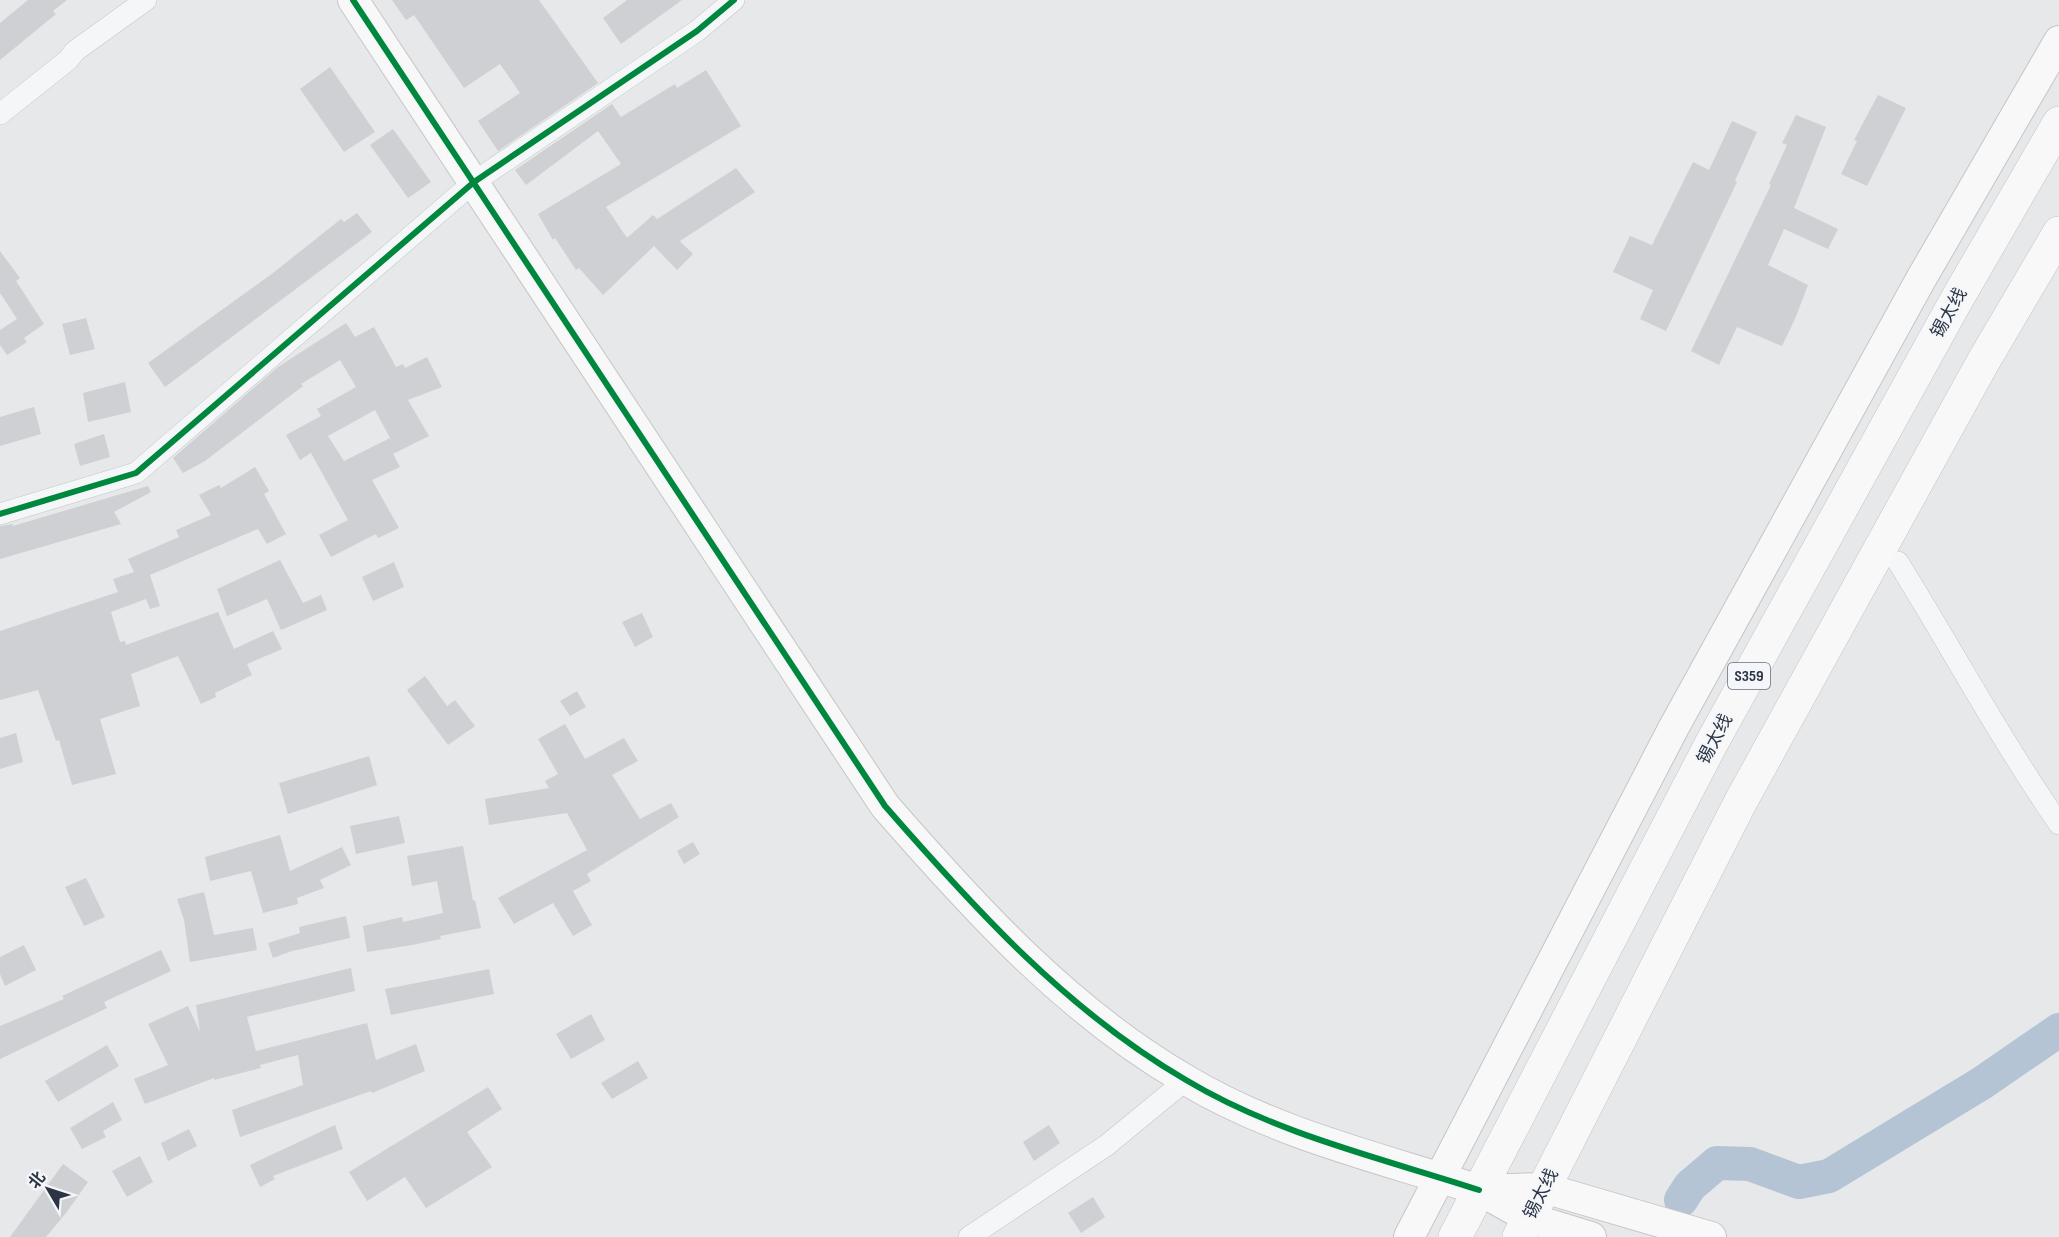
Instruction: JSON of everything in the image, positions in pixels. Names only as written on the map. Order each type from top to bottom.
[{"type":"main road","points":[[352,0],[474,182],[624,415],[885,806],[959,890],[1036,967],[1110,1028],[1186,1080],[1278,1124],[1358,1153],[1479,1190],[1544,1188],[1711,1237]]},
{"type":"main road","points":[[1409,1237],[1685,706],[1921,279],[2059,41]]},
{"type":"main road","name":"锡太线","points":[[1455,1237],[1716,736],[1951,309],[2059,123]]},
{"type":"main road","name":"锡太线","points":[[1524,1228],[1741,801],[1983,362],[2059,233]]},
{"type":"main road","points":[[1479,1190],[1524,1228],[1591,1237]]},
{"type":"street","points":[[0,114],[68,60],[75,51],[146,0]]},
{"type":"street","points":[[0,514],[136,473],[474,182],[697,31],[734,0]]},
{"type":"street","points":[[1898,562],[1965,670],[2021,769],[2059,824]]},
{"type":"street","points":[[969,1237],[1107,1145],[1186,1080]]},
{"type":"building","points":[[28,0],[67,0],[53,11],[56,14],[0,60],[0,23]]},
{"type":"building","points":[[392,0],[539,0],[598,83],[498,151],[478,121],[520,93],[500,64],[464,88],[414,15],[406,20]]},
{"type":"building","points":[[627,0],[682,0],[621,44],[603,18]]},
{"type":"building","points":[[330,67],[375,132],[344,152],[300,89]]},
{"type":"building","points":[[706,70],[741,126],[606,207],[627,238],[653,215],[657,219],[736,168],[755,192],[680,241],[693,254],[677,270],[654,246],[603,295],[579,268],[576,270],[555,238],[553,240],[538,214],[621,164],[598,131],[526,185],[515,170],[612,104],[621,117],[675,84],[677,88]]},
{"type":"building","points":[[1878,95],[1906,108],[1867,186],[1841,174],[1857,141],[1854,140]]},
{"type":"building","points":[[1796,115],[1826,127],[1794,208],[1838,229],[1828,249],[1784,229],[1768,265],[1808,285],[1795,319],[1782,346],[1737,327],[1719,365],[1691,351],[1771,185],[1769,184],[1787,145],[1782,143]]},
{"type":"building","points":[[1732,121],[1757,132],[1735,181],[1737,182],[1666,331],[1640,319],[1653,290],[1613,272],[1630,236],[1652,245],[1693,162],[1709,170]]},
{"type":"building","points":[[393,129],[431,182],[408,198],[370,145]]},
{"type":"building","points":[[357,213],[372,232],[165,387],[148,363],[273,273],[341,219],[344,222]]},
{"type":"building","points":[[0,251],[20,278],[16,281],[44,324],[24,338],[27,342],[7,355],[0,345],[0,330],[17,319],[0,293]]},
{"type":"building","points":[[86,318],[95,349],[70,355],[62,324]]},
{"type":"building","points":[[346,323],[355,337],[374,327],[396,367],[403,364],[405,368],[427,357],[442,387],[408,400],[429,436],[393,454],[400,467],[372,480],[399,528],[378,538],[376,534],[331,557],[319,535],[348,520],[311,453],[300,460],[286,435],[321,416],[317,409],[356,387],[340,360],[301,384],[303,386],[205,461],[183,473],[173,458],[278,367]],"holes":[[[375,410],[390,438],[344,461],[328,436]]]},
{"type":"building","points":[[125,382],[131,412],[88,422],[83,393]]},
{"type":"building","points":[[34,407],[41,434],[0,446],[0,417]]},
{"type":"building","points":[[104,434],[110,457],[80,466],[74,444]]},
{"type":"building","points":[[255,467],[269,491],[264,494],[286,534],[267,544],[258,529],[150,575],[160,606],[150,609],[146,599],[111,612],[120,642],[125,641],[126,645],[218,612],[234,649],[273,631],[282,649],[247,664],[252,675],[215,693],[216,697],[201,704],[178,656],[131,674],[140,706],[100,719],[116,774],[72,785],[59,740],[56,741],[38,690],[0,700],[0,631],[118,592],[113,579],[134,572],[128,559],[179,537],[176,530],[211,515],[199,495],[219,485],[221,488]]},
{"type":"building","points":[[148,486],[151,492],[114,512],[121,524],[0,559],[0,526],[12,524],[13,526]]},
{"type":"building","points":[[280,560],[303,603],[321,595],[327,610],[281,630],[267,599],[227,616],[217,589]]},
{"type":"building","points":[[394,562],[404,587],[373,601],[362,577]]},
{"type":"building","points":[[642,613],[653,637],[635,647],[622,622]]},
{"type":"building","points":[[425,676],[447,706],[455,700],[475,726],[448,745],[407,690]]},
{"type":"building","points":[[577,691],[586,707],[570,716],[560,701]]},
{"type":"building","points":[[565,724],[585,759],[624,738],[638,761],[612,775],[640,819],[671,803],[679,817],[587,874],[591,881],[573,891],[592,925],[573,936],[553,903],[514,924],[498,898],[587,850],[567,813],[489,825],[485,799],[549,788],[545,781],[558,774],[538,739]]},
{"type":"building","points":[[16,733],[23,762],[0,769],[0,738]]},
{"type":"building","points":[[369,756],[377,785],[288,814],[279,783]]},
{"type":"building","points":[[399,816],[405,843],[356,854],[350,826]]},
{"type":"building","points":[[280,835],[290,871],[342,847],[351,865],[320,880],[324,888],[297,898],[298,904],[263,913],[251,871],[210,881],[205,857]]},
{"type":"building","points":[[693,842],[700,854],[684,864],[677,851]]},
{"type":"building","points":[[463,846],[473,901],[475,900],[481,928],[440,936],[441,939],[367,952],[363,926],[402,917],[403,922],[443,913],[437,881],[412,886],[407,856]]},
{"type":"building","points":[[86,878],[105,917],[84,926],[65,887]]},
{"type":"building","points":[[204,892],[214,935],[253,928],[257,950],[190,962],[184,920],[177,899]]},
{"type":"building","points":[[346,916],[350,938],[292,951],[273,958],[268,943],[300,933],[299,927]]},
{"type":"building","points":[[24,945],[36,970],[5,986],[0,974],[0,957]]},
{"type":"building","points":[[161,950],[171,971],[104,1002],[107,1008],[0,1059],[0,1026],[64,999],[62,996]]},
{"type":"building","points":[[351,968],[355,991],[247,1017],[256,1051],[367,1023],[376,1060],[416,1044],[425,1071],[372,1093],[371,1091],[240,1137],[232,1110],[303,1085],[298,1055],[260,1065],[261,1068],[214,1080],[214,1078],[145,1104],[134,1079],[168,1065],[148,1024],[188,1006],[200,1032],[196,1005]]},
{"type":"building","points":[[489,969],[494,994],[391,1015],[385,989]]},
{"type":"building","points":[[591,1014],[605,1040],[571,1059],[556,1034]]},
{"type":"building","points":[[107,1045],[119,1066],[58,1102],[45,1081]]},
{"type":"building","points":[[638,1061],[648,1078],[612,1099],[601,1083]]},
{"type":"building","points":[[488,1087],[502,1109],[467,1132],[492,1167],[426,1208],[405,1177],[367,1201],[349,1172]]},
{"type":"building","points":[[113,1102],[122,1120],[103,1131],[106,1137],[82,1149],[70,1128]]},
{"type":"building","points":[[335,1125],[343,1149],[273,1176],[275,1179],[260,1187],[250,1165]]},
{"type":"building","points":[[1049,1125],[1060,1143],[1034,1161],[1023,1142]]},
{"type":"building","points":[[189,1129],[197,1146],[168,1161],[161,1143]]},
{"type":"building","points":[[140,1156],[153,1182],[127,1197],[112,1171]]},
{"type":"building","points":[[63,1164],[88,1182],[66,1213],[46,1237],[10,1237]]},
{"type":"building","points":[[1093,1197],[1105,1217],[1081,1233],[1068,1213]]},
{"type":"waterway","points":[[1681,1200],[1690,1186],[1717,1163],[1750,1164],[1799,1182],[1829,1176],[1982,1083],[2059,1030]]},
{"type":"cycle path","points":[[353,0],[885,806],[988,919],[1062,990],[1101,1022],[1143,1053],[1220,1099],[1292,1130],[1479,1190]]},
{"type":"cycle path","points":[[0,514],[136,473],[474,182],[697,31],[734,0]]}]
